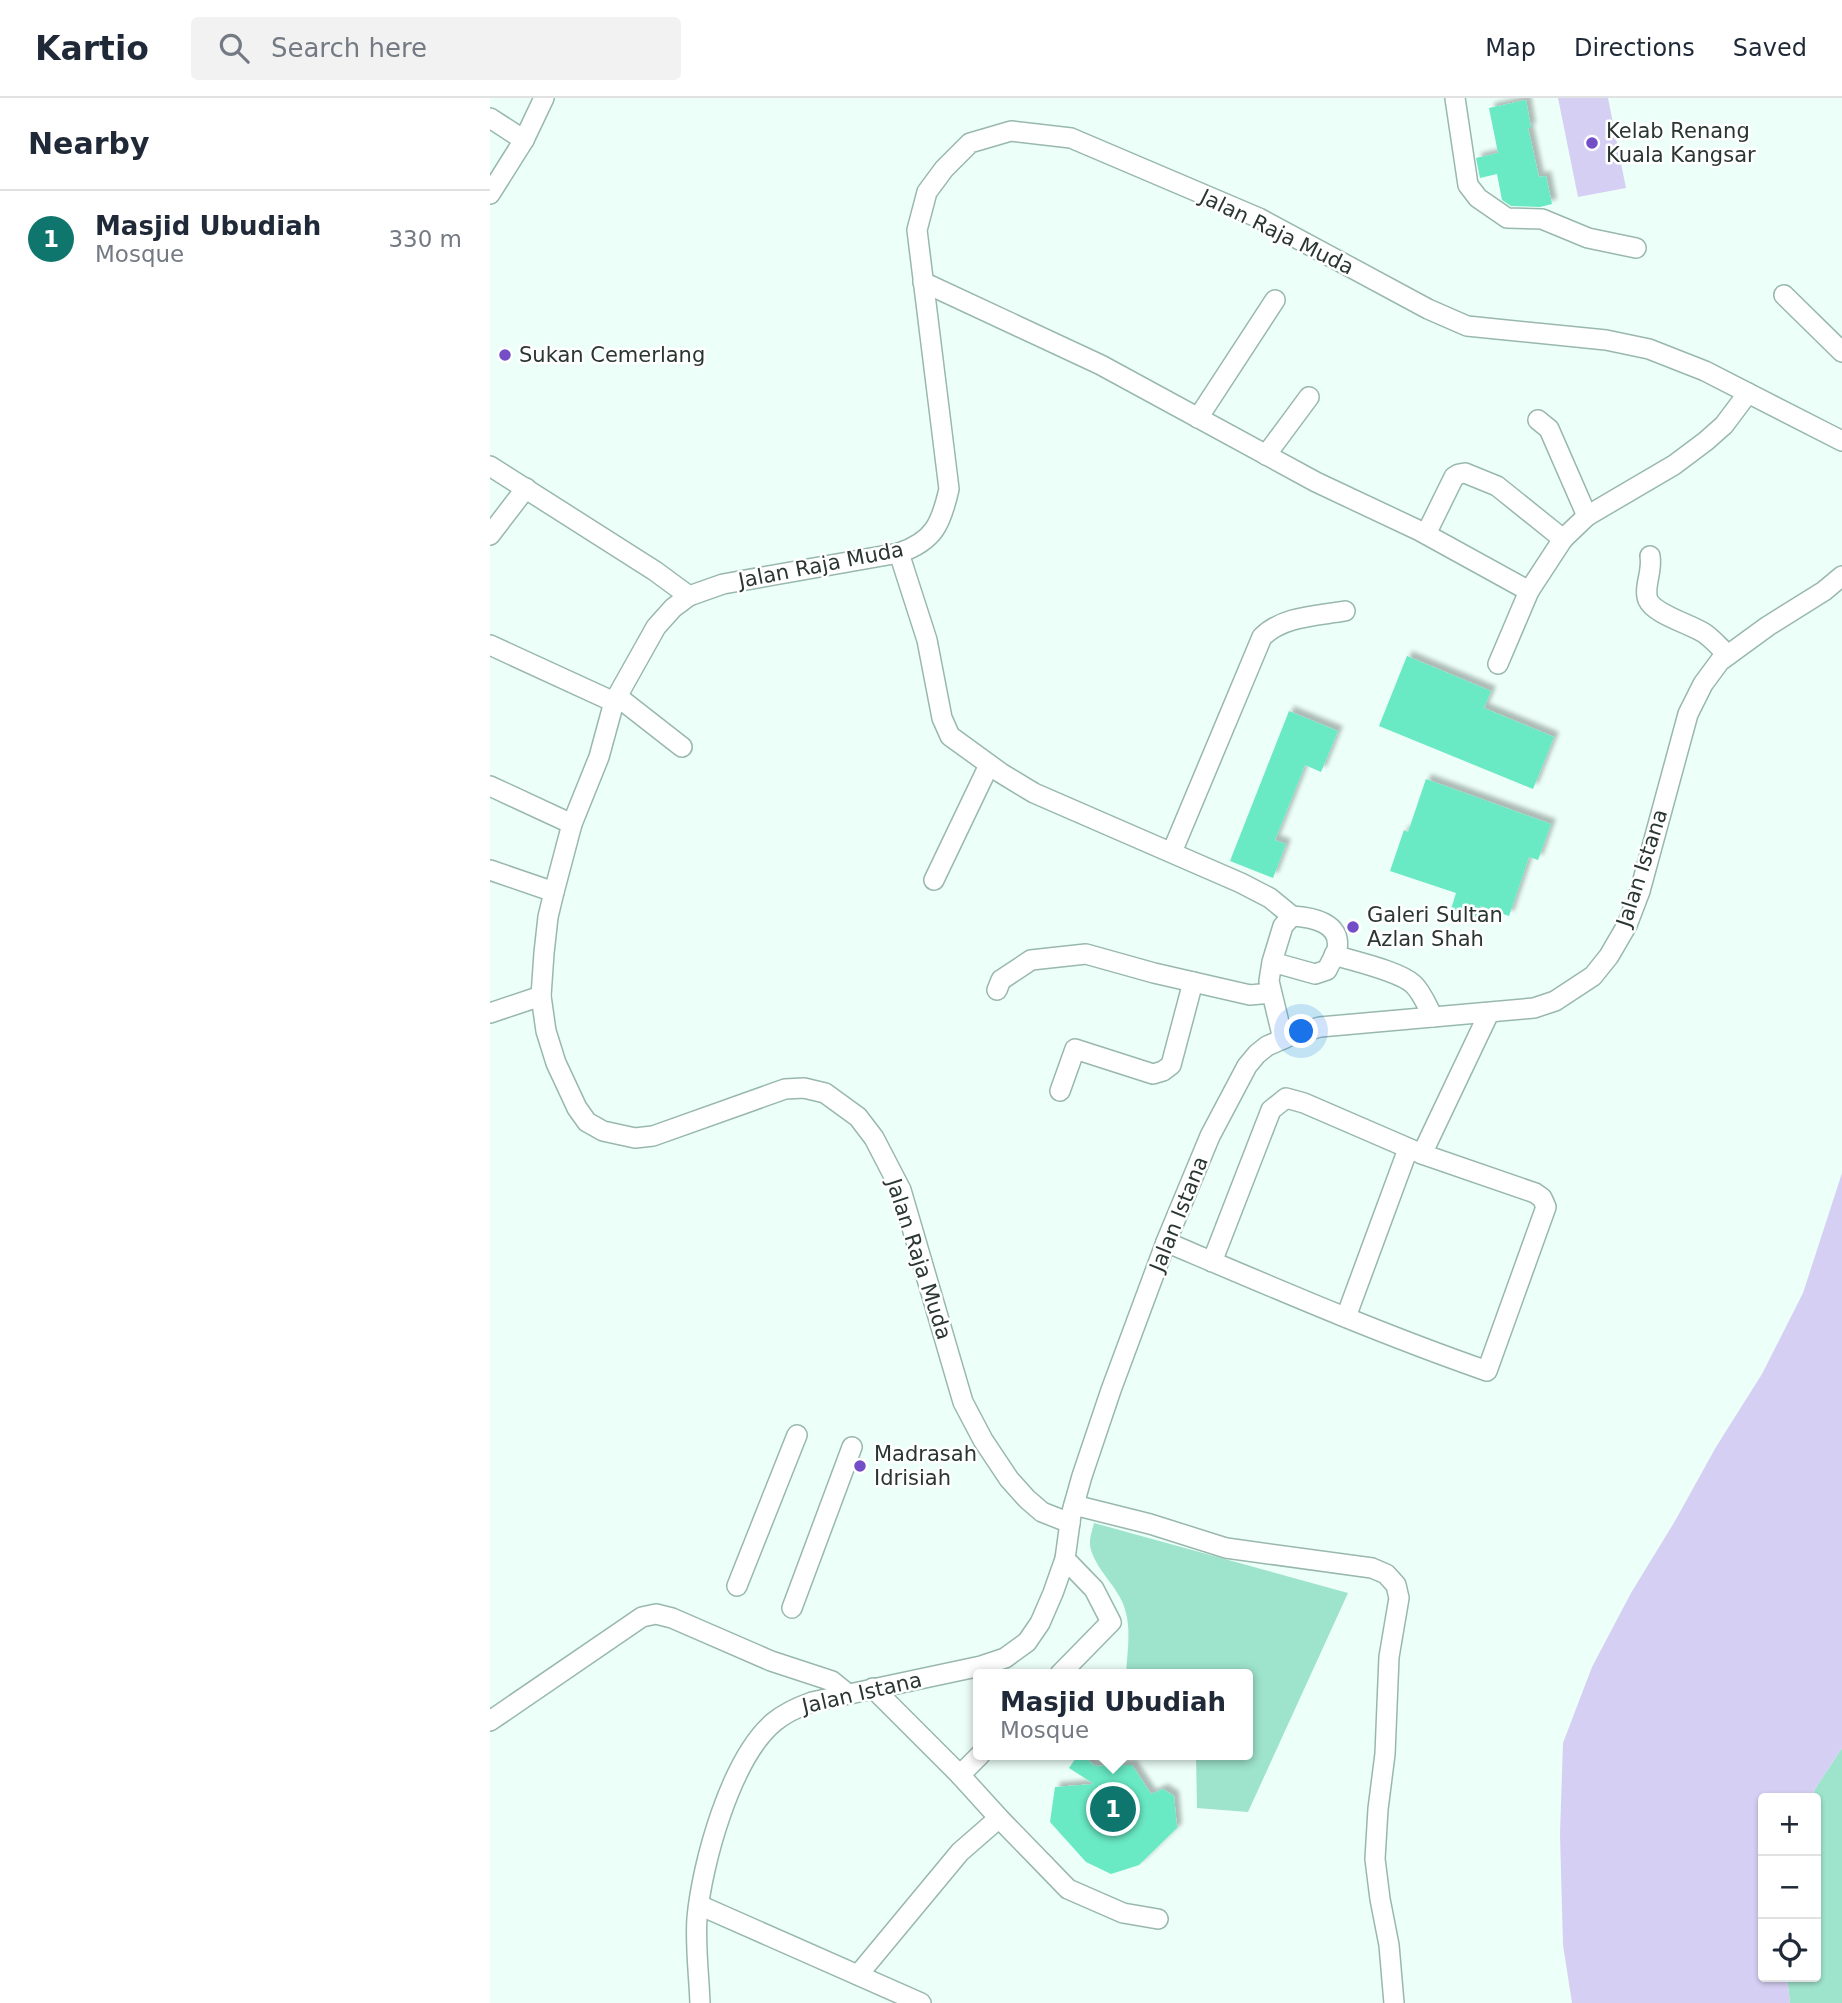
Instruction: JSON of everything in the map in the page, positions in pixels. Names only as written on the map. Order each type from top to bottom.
[{"type":"street","points":[[490,194],[524,140],[544,98]]},
{"type":"street","points":[[1455,98],[1468,185],[1478,198],[1507,218],[1542,219],[1588,238],[1636,248]]},
{"type":"street","points":[[490,118],[524,140]]},
{"type":"street","name":"Jalan Raja Muda","points":[[1394,2003],[1389,1945],[1375,1859],[1385,1754],[1389,1657],[1399,1598],[1396,1585],[1386,1574],[1372,1568],[1226,1548],[1150,1524],[1042,1512],[1009,1479],[983,1440],[963,1402],[901,1190],[874,1138],[858,1117],[825,1093],[804,1088],[785,1089],[653,1136],[635,1138],[603,1131],[587,1122],[567,1090],[556,1063],[546,1031],[541,996],[545,941],[554,892],[572,824],[599,757],[616,700],[656,627],[673,608],[690,596],[723,584],[899,553],[919,546],[943,514],[949,489],[917,230],[927,192],[944,169],[970,143],[1011,131],[1071,138],[1259,218],[1428,309],[1466,326],[1606,340],[1650,349],[1705,371],[1842,441]]},
{"type":"street","points":[[923,282],[1101,365],[1316,482],[1426,534],[1529,591]]},
{"type":"street","points":[[1784,295],[1842,352]]},
{"type":"street","points":[[1198,418],[1275,300]]},
{"type":"street","points":[[1498,664],[1529,591],[1563,539],[1587,516],[1674,465],[1706,441],[1724,425],[1748,393]]},
{"type":"street","points":[[1266,455],[1309,397]]},
{"type":"street","points":[[1538,420],[1549,429],[1587,516]]},
{"type":"street","points":[[490,466],[690,596]]},
{"type":"street","points":[[1426,534],[1454,478],[1465,473],[1497,486],[1563,539]]},
{"type":"street","points":[[490,535],[497,512],[526,488]]},
{"type":"street","points":[[899,553],[927,640],[942,718],[950,736],[1034,793],[1241,883],[1270,898],[1292,916],[1306,917],[1329,925],[1337,935],[1337,950],[1327,970],[1315,974],[1272,962]]},
{"type":"street","points":[[1650,556],[1652,566],[1646,590],[1648,600],[1654,608],[1707,634],[1728,655]]},
{"type":"street","name":"Jalan Istana","points":[[700,2003],[697,1920],[707,1861],[730,1788],[755,1743],[774,1723],[792,1710],[811,1702],[956,1672],[1005,1658],[1027,1642],[1040,1623],[1065,1559],[1072,1514],[1082,1476],[1166,1242],[1210,1136],[1247,1066],[1267,1046],[1320,1027],[1534,1008],[1555,1001],[1593,976],[1609,956],[1627,925],[1640,891],[1688,714],[1703,684],[1720,661],[1842,576]]},
{"type":"street","points":[[1172,852],[1262,637],[1280,623],[1345,611]]},
{"type":"street","points":[[490,645],[616,700],[682,747]]},
{"type":"street","points":[[934,880],[989,765]]},
{"type":"street","points":[[490,786],[572,824]]},
{"type":"street","points":[[490,870],[554,892]]},
{"type":"street","points":[[1283,1039],[1269,981],[1283,926],[1292,916]]},
{"type":"street","points":[[996,990],[1001,980],[1031,960],[1086,954],[1250,995],[1271,993]]},
{"type":"street","points":[[1334,955],[1412,982],[1433,1017]]},
{"type":"street","points":[[1060,1091],[1075,1049],[1153,1074],[1171,1065],[1193,982]]},
{"type":"street","points":[[490,1013],[541,996]]},
{"type":"street","points":[[1346,1317],[1415,1152],[1489,1013]]},
{"type":"street","points":[[1166,1242],[1212,1262],[1408,1343],[1487,1371],[1546,1207],[1535,1192],[1415,1152],[1304,1103],[1286,1098],[1271,1110],[1212,1262]]},
{"type":"street","points":[[737,1586],[797,1435]]},
{"type":"street","points":[[792,1608],[852,1447]]},
{"type":"street","points":[[1064,1669],[1111,1622],[1094,1589],[1065,1559]]},
{"type":"street","points":[[490,1721],[642,1617],[656,1614],[672,1618],[771,1661],[818,1675],[832,1681],[848,1694]]},
{"type":"street","points":[[873,1688],[1068,1889],[1123,1913],[1158,1919]]},
{"type":"street","points":[[960,1775],[976,1760]]},
{"type":"street","points":[[858,1975],[960,1852],[999,1818]]},
{"type":"street","points":[[699,1905],[921,2003]]},
{"type":"green space","points":[[1094,1523],[1348,1593],[1248,1812],[1197,1808],[1196,1760],[1253,1760],[1253,1669],[1126,1669],[1126,1613],[1119,1596],[1094,1558],[1090,1540]]},
{"type":"green space","points":[[1842,1748],[1842,2003],[1790,2003],[1788,1982],[1821,1982],[1821,1793],[1814,1793]]},
{"type":"shaded area","name":"Kelab Renang Kuala Kangsar","points":[[1558,98],[1608,98],[1626,188],[1578,197]]},
{"type":"shaded area","points":[[1842,1173],[1842,1748],[1814,1793],[1758,1793],[1758,1982],[1788,1982],[1790,2003],[1572,2003],[1563,1945],[1560,1834],[1563,1743],[1592,1667],[1631,1593],[1762,1374],[1803,1293]]},
{"type":"building","points":[[1526,100],[1531,128],[1528,128],[1539,177],[1546,176],[1552,204],[1540,207],[1511,206],[1502,200],[1497,174],[1480,178],[1476,158],[1498,153],[1489,108]]},
{"type":"building","points":[[1407,656],[1491,691],[1484,708],[1554,737],[1533,789],[1379,726]]},
{"type":"building","points":[[1289,711],[1338,731],[1321,772],[1305,765],[1275,840],[1286,844],[1273,878],[1230,861]]},
{"type":"building","points":[[1426,779],[1551,824],[1538,860],[1529,857],[1509,916],[1480,906],[1476,917],[1451,909],[1456,893],[1390,871],[1404,830],[1408,832]]},
{"type":"building","points":[[1075,1760],[1088,1760],[1095,1766],[1132,1765],[1151,1794],[1163,1789],[1174,1796],[1177,1828],[1139,1865],[1111,1874],[1086,1862],[1050,1822],[1055,1787],[1094,1784],[1069,1768]]},
{"type":"place","name":"Kelab Renang Kuala Kangsar","points":[[1592,143]]},
{"type":"place","name":"Sukan Cemerlang","points":[[505,355]]},
{"type":"place","name":"Galeri Sultan Azlan Shah","points":[[1353,927]]},
{"type":"place","name":"Madrasah Idrisiah","points":[[860,1466]]},
{"type":"place","name":"Masjid Ubudiah","points":[[1113,1809]]}]
